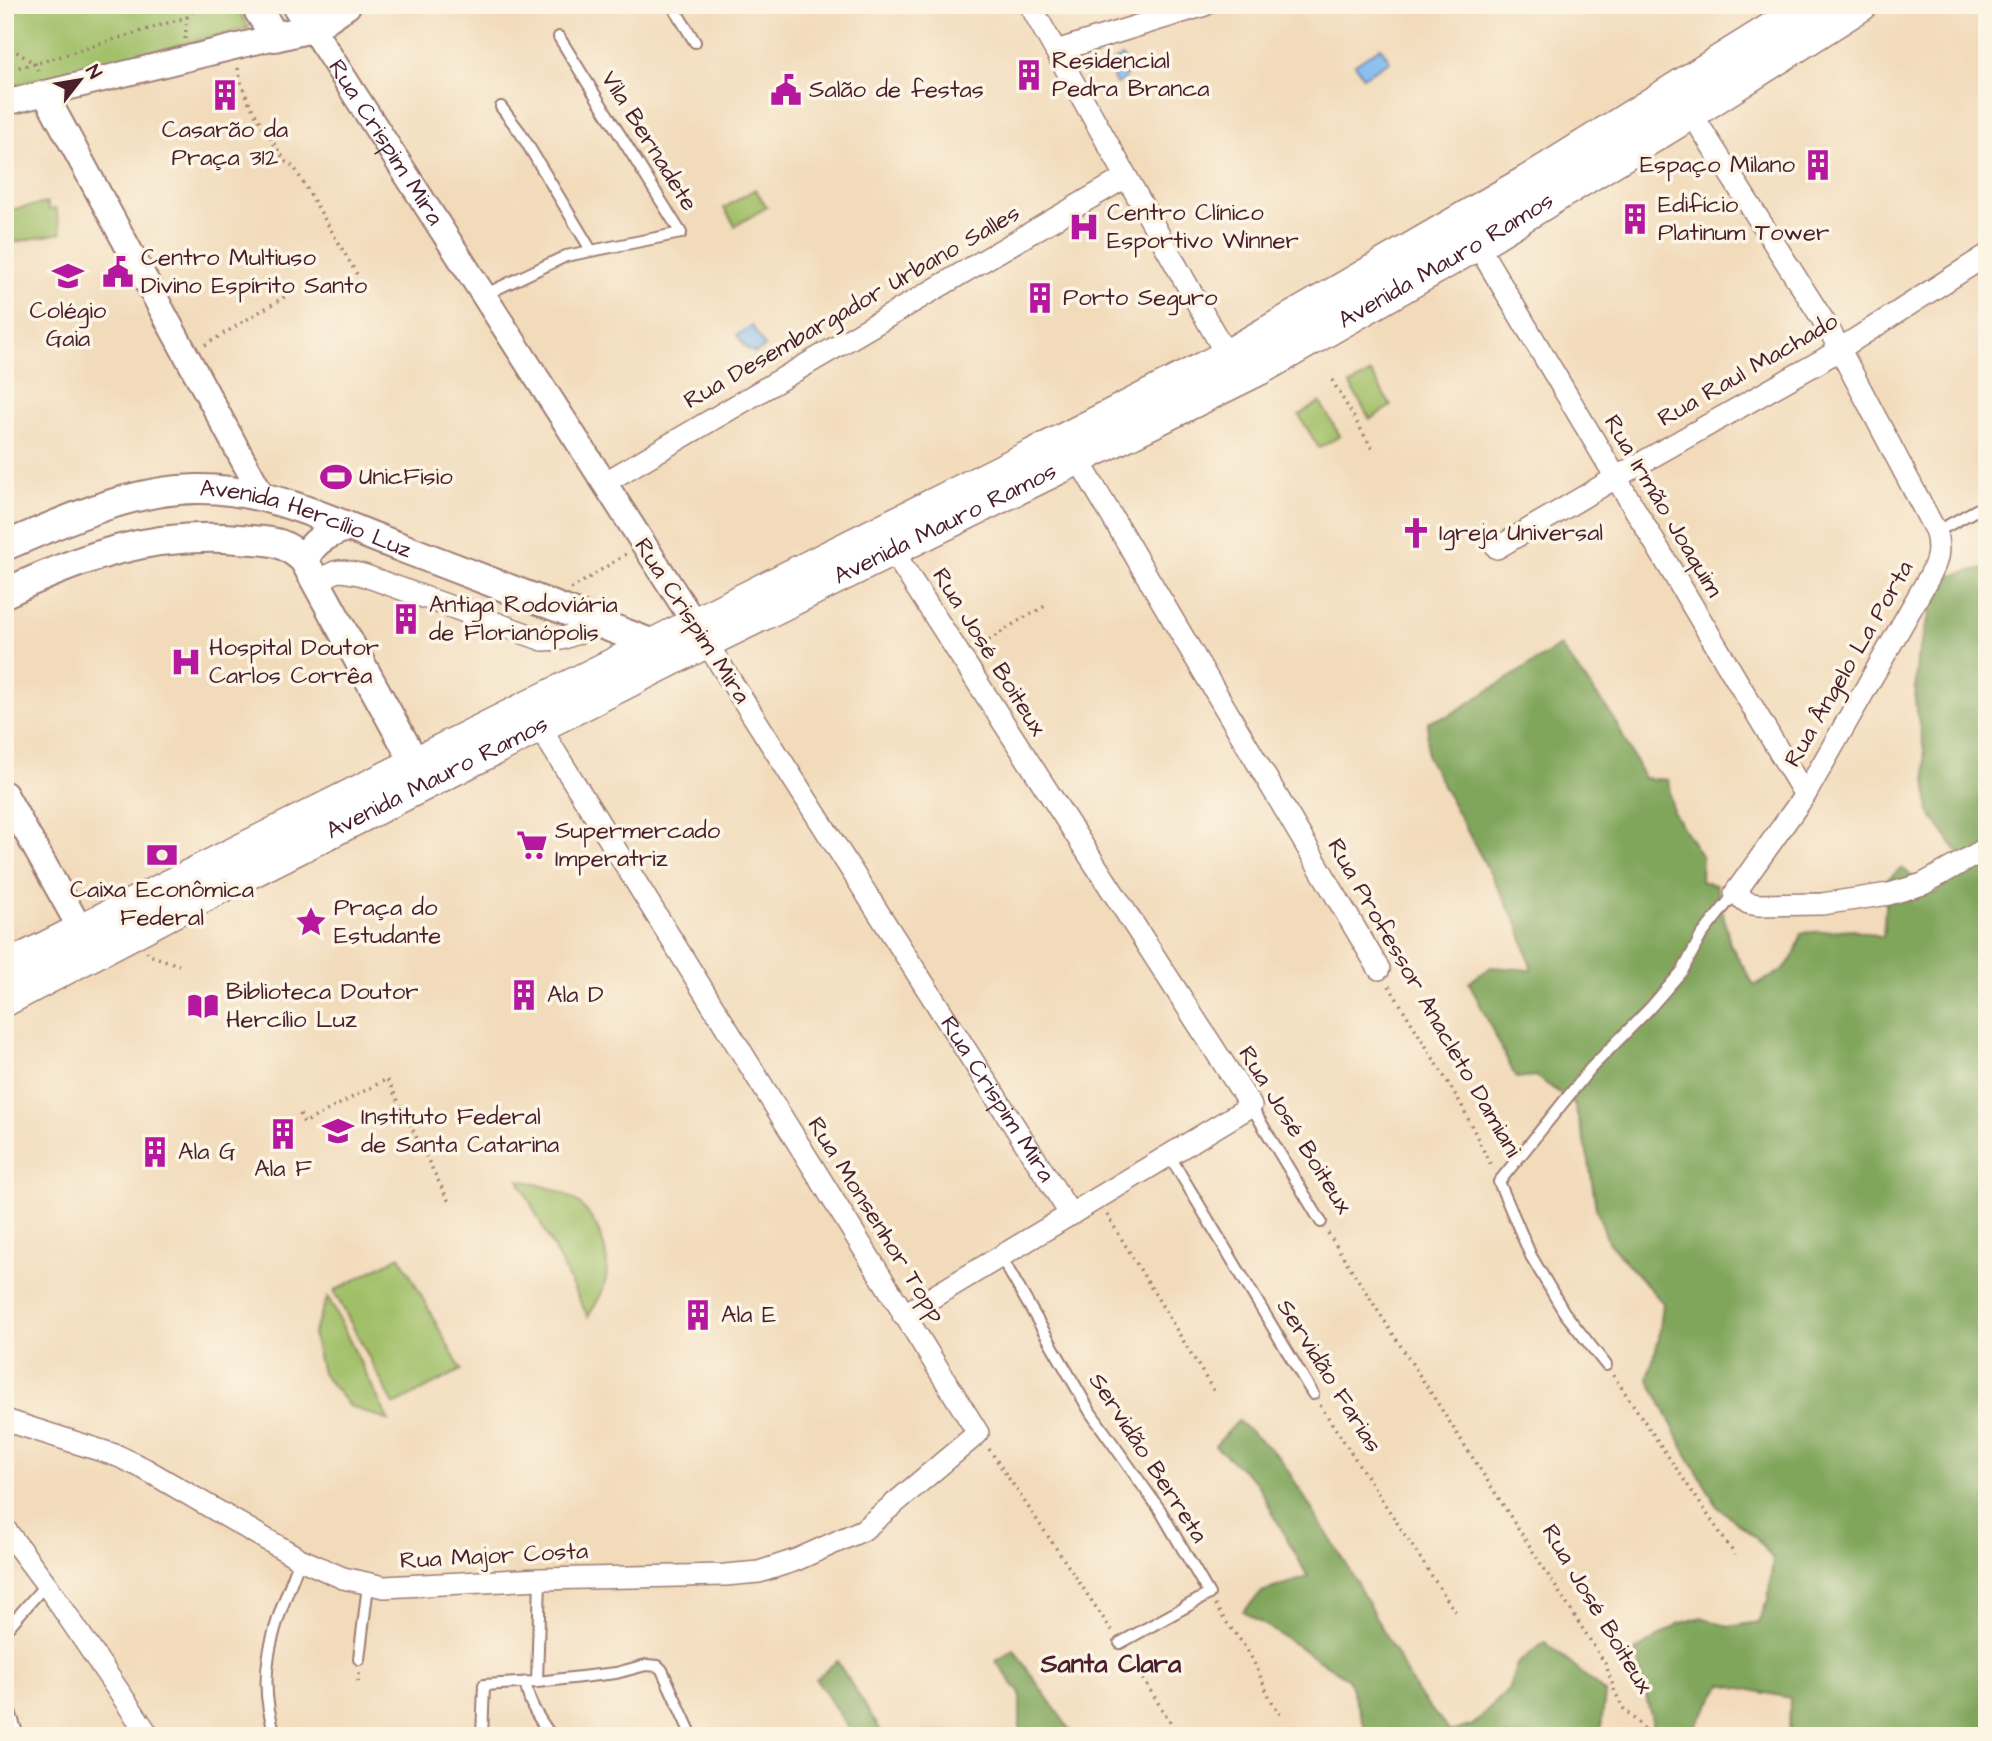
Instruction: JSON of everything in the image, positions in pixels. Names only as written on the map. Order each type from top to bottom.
[{"type":"main road","points":[[296,5],[312,28]]},
{"type":"main road","points":[[246,10],[275,37],[312,28],[346,5]]},
{"type":"main road","name":"Avenida Mauro Ramos","points":[[700,633],[892,550],[1078,459],[1233,367],[1810,5]]},
{"type":"main road","name":"Avenida Mauro Ramos","points":[[5,968],[87,941],[700,633],[1053,445],[1233,367],[1308,342],[1477,244],[1692,113],[1861,5]]},
{"type":"main road","name":"Avenida Hercílio Luz","points":[[5,546],[98,508],[151,494],[197,489],[263,497],[303,509],[603,624],[652,657]]},
{"type":"main road","points":[[263,497],[273,517],[274,536],[271,542],[288,546],[304,560],[421,773]]},
{"type":"main road","points":[[304,560],[320,538],[346,527]]},
{"type":"main road","name":"Avenida Hercílio Luz","points":[[5,593],[103,553],[147,542],[205,537],[271,542]]},
{"type":"main road","name":"Avenida Mauro Ramos","points":[[421,773],[539,726],[652,657]]},
{"type":"main road","name":"Avenida Mauro Ramos","points":[[5,1000],[87,941]]},
{"type":"street","points":[[1030,5],[1233,367]]},
{"type":"street","points":[[1056,51],[1197,6]]},
{"type":"street","name":"Rua Crispim Mira","points":[[312,28],[1070,1214]]},
{"type":"street","points":[[5,103],[275,37]]},
{"type":"street","points":[[46,94],[263,497]]},
{"type":"street","name":"Rua Ângelo La Porta","points":[[1692,113],[1830,331],[1936,532],[1939,548],[1937,562],[1805,795],[1735,892]]},
{"type":"street","name":"Rua Desembargador Urbano Salles","points":[[604,483],[1126,177]]},
{"type":"street","name":"Rua Irmão Joaquim","points":[[1477,244],[1805,795]]},
{"type":"street","name":"Rua Raul Machado","points":[[1497,548],[1821,361],[1987,255]]},
{"type":"street","name":"Rua Professor Anacleto Damiani","points":[[1078,459],[1379,969]]},
{"type":"street","name":"Rua José Boiteux","points":[[892,550],[1251,1106]]},
{"type":"street","name":"Avenida Hercílio Luz","points":[[319,588],[331,573],[342,570],[352,572],[543,640],[561,639],[603,624]]},
{"type":"street","name":"Rua Monsenhor Topp","points":[[539,726],[978,1433]]},
{"type":"street","points":[[5,794],[87,941]]},
{"type":"street","points":[[1735,892],[1748,903],[1758,905],[1822,904],[1889,894],[1923,884],[1987,848]]},
{"type":"street","points":[[903,1315],[1251,1106]]},
{"type":"street","name":"Rua Major Costa","points":[[5,1420],[118,1456],[300,1559],[343,1578],[368,1585],[402,1587],[540,1579],[759,1572],[796,1560],[863,1530],[978,1433]]},
{"type":"street","points":[[5,1530],[46,1584],[149,1736]]},
{"type":"lane","points":[[672,5],[695,42]]},
{"type":"lane","name":"Vila Bernadete","points":[[484,295],[554,260],[681,233],[559,37]]},
{"type":"lane","points":[[501,107],[520,132],[591,250]]},
{"type":"lane","points":[[1936,532],[1987,504]]},
{"type":"lane","points":[[1499,1182],[1581,1079],[1650,1008],[1682,970],[1701,936],[1735,892]]},
{"type":"lane","name":"Rua José Boiteux","points":[[1251,1106],[1321,1222]]},
{"type":"lane","name":"Servidão Farias","points":[[1169,1155],[1313,1394]]},
{"type":"lane","name":"Rua Professor Anacleto Damiani","points":[[1499,1182],[1531,1256],[1550,1290],[1606,1365]]},
{"type":"lane","name":"Servidão Berreta","points":[[1000,1256],[1091,1413],[1160,1510],[1209,1594]]},
{"type":"lane","points":[[276,1736],[265,1682],[266,1663],[270,1641],[300,1559]]},
{"type":"lane","points":[[540,1579],[531,1682],[527,1691],[532,1706],[551,1736]]},
{"type":"lane","points":[[5,1632],[46,1584]]},
{"type":"lane","points":[[359,1659],[368,1585]]},
{"type":"lane","points":[[1120,1643],[1209,1594]]},
{"type":"lane","points":[[482,1736],[484,1685],[616,1674],[646,1665],[658,1666],[662,1671],[692,1736]]},
{"type":"lane","points":[[5,1696],[18,1736]]},
{"type":"path","points":[[5,70],[36,64],[187,17],[198,5]]},
{"type":"path","points":[[205,5],[246,10]]},
{"type":"path","points":[[184,48],[187,17]]},
{"type":"path","points":[[5,44],[36,64]]},
{"type":"path","points":[[235,47],[240,80],[248,102],[286,162],[294,167],[358,276]]},
{"type":"path","points":[[186,356],[299,288]]},
{"type":"path","points":[[1332,380],[1373,450]]},
{"type":"path","points":[[551,605],[565,593],[643,543]]},
{"type":"path","points":[[961,659],[1014,623],[1047,605]]},
{"type":"path","points":[[149,955],[179,965]]},
{"type":"path","name":"Rua Professor Anacleto Damiani","points":[[1379,969],[1461,1104],[1499,1182]]},
{"type":"path","points":[[300,1114],[304,1123],[387,1079],[449,1202]]},
{"type":"path","points":[[1096,1199],[1214,1393]]},
{"type":"path","name":"Rua José Boiteux","points":[[1321,1222],[1606,1665],[1624,1709],[1652,1736]]},
{"type":"path","points":[[1606,1365],[1735,1555]]},
{"type":"path","name":"Servidão Farias","points":[[1313,1394],[1458,1616]]},
{"type":"path","points":[[978,1433],[1120,1643],[1179,1736]]},
{"type":"path","points":[[1209,1594],[1225,1623],[1242,1641],[1270,1702],[1283,1718]]},
{"type":"green space","points":[[5,5],[235,5],[249,28],[5,88]]},
{"type":"green space","points":[[755,189],[767,207],[735,226],[724,208]]},
{"type":"green space","points":[[47,203],[49,210],[56,209],[61,233],[5,244],[5,211]]},
{"type":"green space","points":[[1371,373],[1391,406],[1370,419],[1350,385]]},
{"type":"green space","points":[[1320,402],[1340,436],[1319,448],[1299,415]]},
{"type":"green space","points":[[1987,567],[1987,1736],[1789,1736],[1790,1698],[1722,1684],[1689,1736],[1656,1736],[1635,1652],[1678,1624],[1702,1617],[1728,1627],[1758,1622],[1768,1600],[1773,1559],[1756,1538],[1718,1507],[1684,1449],[1648,1378],[1659,1338],[1663,1303],[1608,1242],[1596,1208],[1589,1161],[1574,1103],[1535,1076],[1516,1078],[1469,982],[1491,967],[1532,970],[1519,927],[1427,756],[1428,721],[1448,716],[1560,646],[1613,717],[1644,778],[1668,780],[1673,812],[1702,857],[1701,881],[1716,885],[1730,944],[1754,985],[1786,966],[1795,953],[1801,933],[1853,929],[1883,937],[1887,880],[1902,868],[1935,894],[1966,864],[1929,812],[1924,750],[1915,702],[1917,659],[1931,608],[1947,577]]},
{"type":"green space","points":[[519,1180],[570,1197],[579,1203],[599,1232],[606,1256],[606,1278],[588,1317]]},
{"type":"green space","points":[[400,1256],[461,1370],[394,1405],[334,1291]]},
{"type":"green space","points":[[328,1297],[389,1421],[349,1406],[322,1373],[313,1334]]},
{"type":"green space","points":[[1238,1421],[1280,1458],[1349,1569],[1418,1694],[1450,1732],[1473,1725],[1508,1690],[1517,1664],[1545,1642],[1605,1693],[1600,1736],[1368,1736],[1348,1679],[1243,1611],[1262,1592],[1308,1577],[1256,1482],[1215,1446]]},
{"type":"green space","points":[[1014,1650],[1074,1736],[854,1736],[816,1679],[837,1661],[883,1734],[1020,1732],[1020,1694],[996,1661]]},
{"type":"water","points":[[1381,47],[1390,61],[1363,77],[1355,64]]},
{"type":"water","points":[[1122,57],[1127,72],[1123,81],[1116,84],[1107,64]]},
{"type":"water","points":[[752,326],[765,347],[755,353],[747,349],[737,335]]},
{"type":"place","name":"Residencial Pedra Branca","points":[[1029,75]]},
{"type":"place","name":"Salão de festas","points":[[786,90]]},
{"type":"place","name":"Casarão da Praça 312","points":[[225,95]]},
{"type":"place","name":"Espaço Milano","points":[[1818,165]]},
{"type":"place","name":"Edifício Platinum Tower","points":[[1635,219]]},
{"type":"place","name":"Centro Clínico Esportivo Winner","points":[[1084,227]]},
{"type":"place","name":"Centro Multiuso Divino Espírito Santo","points":[[118,272]]},
{"type":"place","name":"Colégio Gaia","points":[[68,276]]},
{"type":"place","name":"Porto Seguro","points":[[1040,298]]},
{"type":"place","name":"UnicFisio","points":[[336,477]]},
{"type":"place","name":"Igreja Universal","points":[[1416,533]]},
{"type":"place","name":"Antiga Rodoviária de Florianópolis","points":[[406,619]]},
{"type":"place","name":"Hospital Doutor Carlos Corrêa","points":[[186,662]]},
{"type":"place","name":"Supermercado Imperatriz","points":[[532,845]]},
{"type":"place","name":"Caixa Econômica Federal","points":[[162,855]]},
{"type":"place","name":"Praça do Estudante","points":[[311,922]]},
{"type":"place","name":"Ala D","points":[[524,995]]},
{"type":"place","name":"Biblioteca Doutor Hercílio Luz","points":[[203,1006]]},
{"type":"place","name":"Instituto Federal de Santa Catarina","points":[[338,1131]]},
{"type":"place","name":"Ala F","points":[[283,1134]]},
{"type":"place","name":"Ala G","points":[[155,1152]]},
{"type":"place","name":"Ala E","points":[[698,1315]]},
{"type":"district","name":"Santa Clara","points":[[1111,1664]]}]
